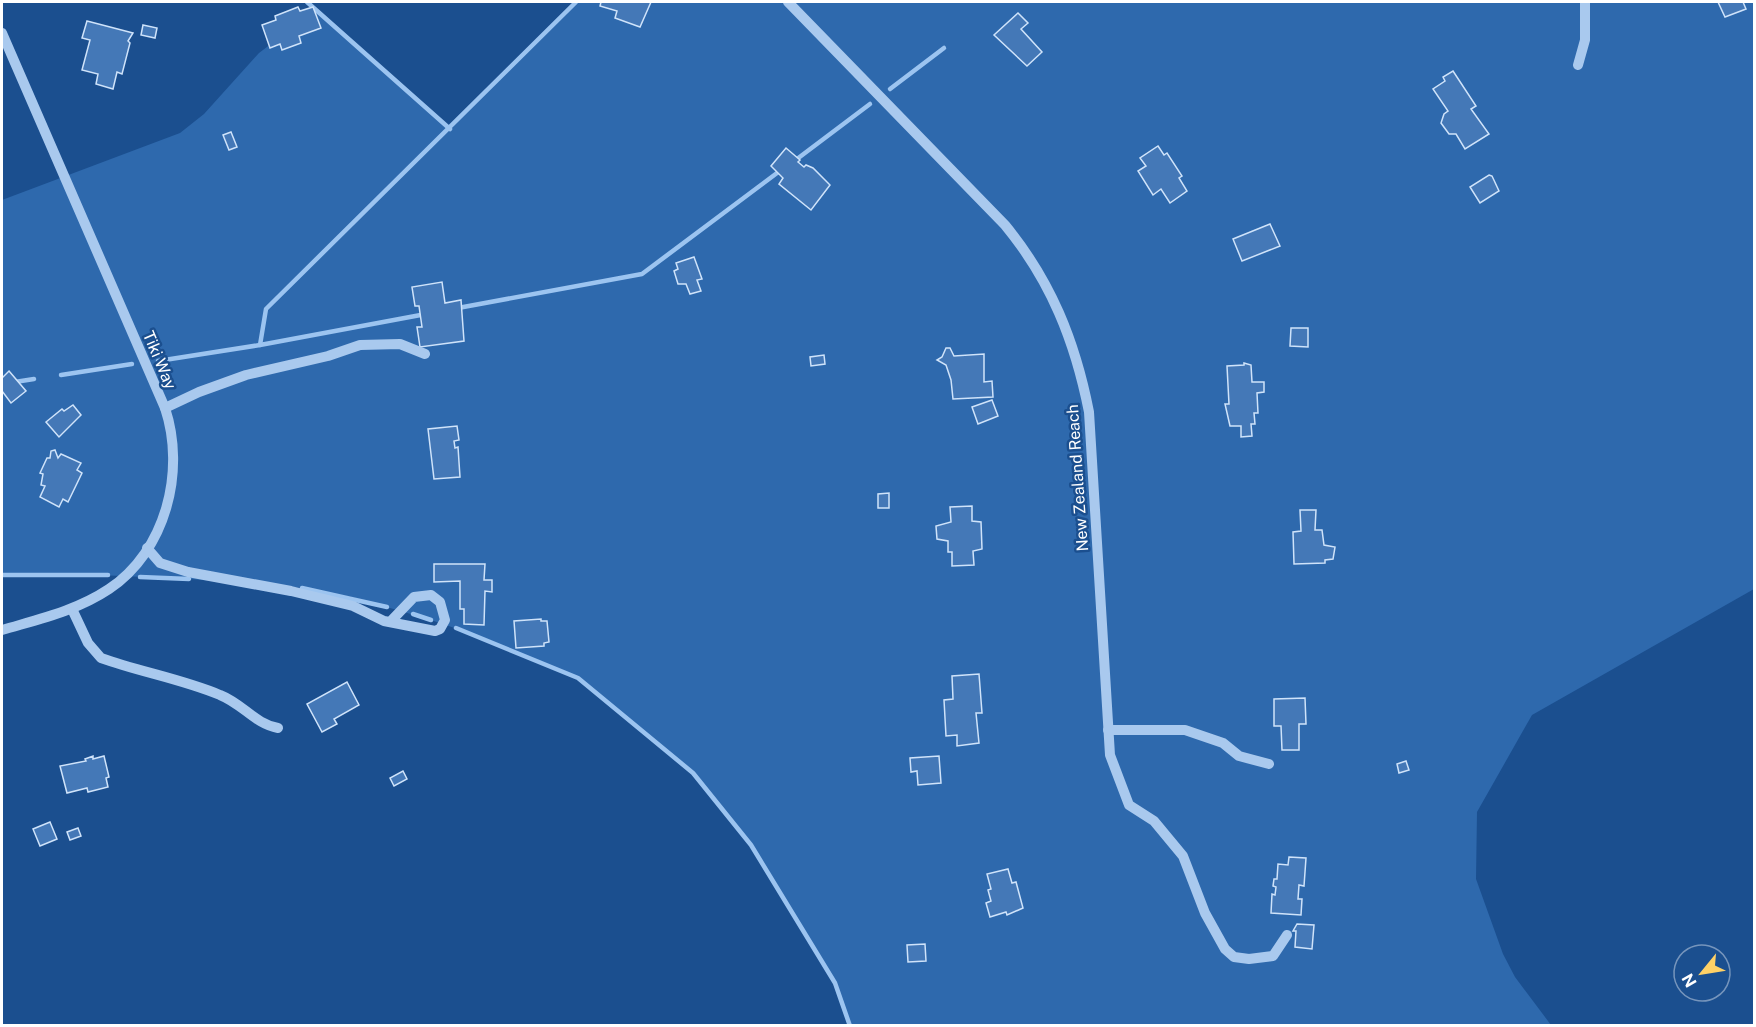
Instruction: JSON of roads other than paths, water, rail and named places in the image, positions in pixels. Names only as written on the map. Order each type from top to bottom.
[{"type":"street","points":[[1578,65],[1586,40],[1585,2]]},
{"type":"street","name":"New Zealand Reach","points":[[791,3],[1005,225],[1041,274],[1067,327],[1081,372],[1092,438],[1108,730],[1110,755],[1115,774],[1129,805],[1154,821],[1183,856],[1205,913],[1225,949],[1234,957],[1249,959],[1273,956],[1287,936]]},
{"type":"street","name":"Tiki Way","points":[[2,33],[165,408],[173,446],[174,472],[166,510],[147,548],[119,581],[72,609],[2,630]]},
{"type":"street","points":[[165,408],[246,375],[328,356],[360,345],[400,345],[425,354]]},
{"type":"street","points":[[147,548],[160,563],[188,572],[301,593],[353,606],[390,622],[435,631],[440,629],[445,620],[440,602],[431,595],[414,597],[390,622]]},
{"type":"street","points":[[72,609],[88,643],[101,658],[221,695],[245,708],[262,725],[279,728]]},
{"type":"street","points":[[1108,730],[1185,730],[1223,743],[1239,756],[1269,764]]},
{"type":"waterway","points":[[307,2],[450,129]]},
{"type":"waterway","points":[[260,345],[266,309],[576,2]]},
{"type":"waterway","points":[[890,89],[944,48]]},
{"type":"waterway","points":[[793,162],[870,104]]},
{"type":"waterway","points":[[458,308],[642,274],[781,170]]},
{"type":"waterway","points":[[158,361],[260,345],[426,314]]},
{"type":"waterway","points":[[61,375],[132,364]]},
{"type":"waterway","points":[[2,384],[34,379]]},
{"type":"waterway","points":[[2,575],[108,575]]},
{"type":"waterway","points":[[140,577],[189,579]]},
{"type":"waterway","points":[[302,588],[387,607]]},
{"type":"waterway","points":[[413,614],[431,620]]},
{"type":"waterway","points":[[456,628],[578,678],[693,773],[751,845],[835,983],[850,1026]]}]
